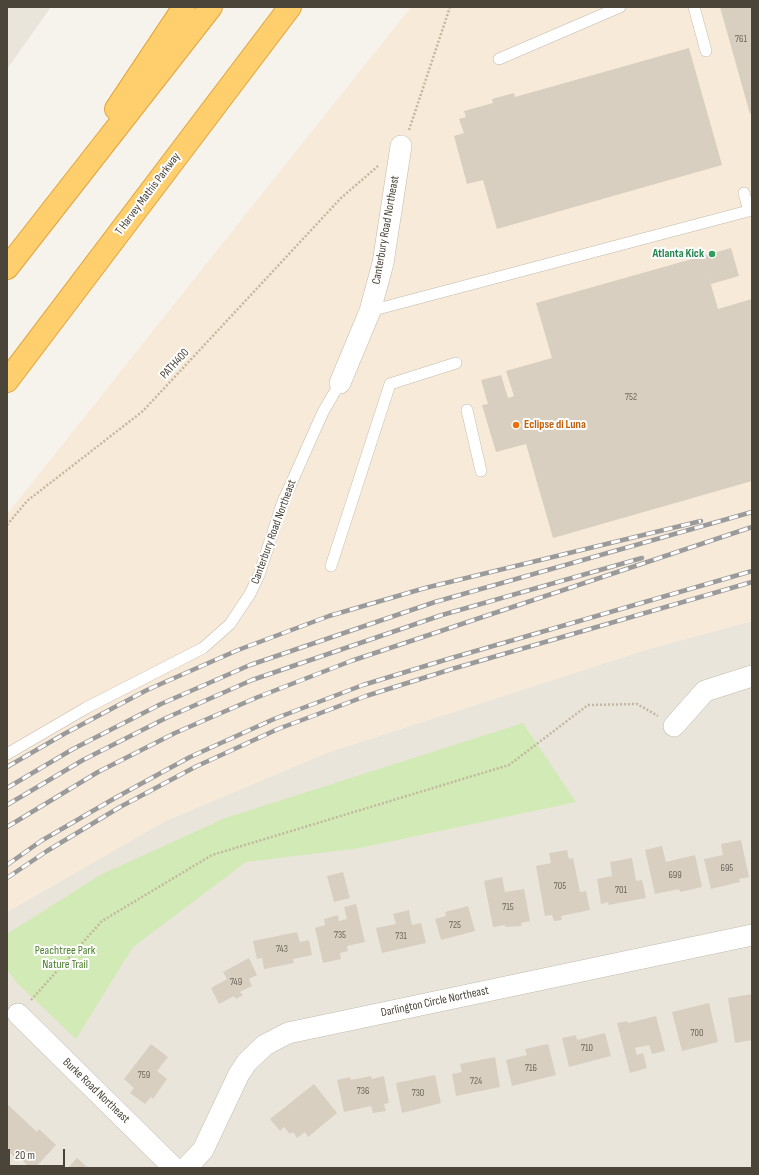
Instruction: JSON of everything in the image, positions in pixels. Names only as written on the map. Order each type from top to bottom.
[{"type":"highway","points":[[13,261],[184,7]]},
{"type":"highway","points":[[13,261],[211,7]]},
{"type":"highway","name":"T Harvey Mathis Parkway","points":[[7,381],[290,7]]},
{"type":"street","name":"Canterbury Road Northeast","points":[[340,383],[370,311],[383,263],[401,146]]},
{"type":"street","points":[[674,726],[705,690],[752,676]]},
{"type":"street","name":"Darlington Circle Northeast","points":[[186,1168],[202,1150],[239,1074],[247,1062],[265,1045],[288,1033],[752,935]]},
{"type":"street","name":"Burke Road Northeast","points":[[18,1014],[174,1168]]},
{"type":"lane","points":[[499,59],[620,7]]},
{"type":"lane","points":[[694,7],[706,51]]},
{"type":"lane","points":[[370,311],[751,210],[744,193]]},
{"type":"lane","points":[[331,566],[390,384],[456,363]]},
{"type":"lane","name":"Canterbury Road Northeast","points":[[7,754],[86,708],[203,648],[230,624],[250,594],[259,575],[282,504],[323,412],[340,383]]},
{"type":"lane","points":[[467,410],[481,470]]},
{"type":"path","points":[[412,123],[450,7]]},
{"type":"path","name":"PATH400","points":[[7,525],[27,501],[143,411],[341,198],[401,146]]},
{"type":"path","points":[[18,1014],[102,921],[212,855],[509,765],[588,705],[637,704],[674,726]]},
{"type":"shaded area","points":[[7,7],[51,7],[7,69]]},
{"type":"shaded area","points":[[411,7],[752,7],[752,621],[652,648],[329,752],[165,821],[7,912],[7,514]]},
{"type":"shaded area","points":[[752,621],[752,1168],[7,1168],[7,912],[165,821],[329,752],[652,648]]},
{"type":"green space","name":"Peachtree Park Nature Trail","points":[[523,723],[576,802],[360,848],[246,862],[133,947],[76,1039],[17,983],[7,970],[7,934],[100,875],[225,818]]},
{"type":"building","points":[[720,7],[752,7],[752,113],[750,114]]},
{"type":"building","points":[[689,48],[722,165],[497,229],[483,180],[467,184],[454,136],[464,133],[459,119],[466,117],[464,111],[493,103],[492,99],[514,93],[515,97]]},
{"type":"building","points":[[731,248],[739,276],[711,284],[707,271],[718,309],[752,299],[752,481],[553,538],[526,444],[496,452],[482,405],[488,404],[481,380],[501,375],[508,398],[514,396],[506,371],[552,358],[536,303]]},
{"type":"building","points":[[741,840],[749,877],[739,879],[740,882],[711,889],[704,859],[723,855],[721,844]]},
{"type":"building","points":[[662,846],[666,862],[695,855],[702,887],[680,892],[679,889],[655,894],[645,850]]},
{"type":"building","points":[[567,850],[569,859],[573,858],[580,892],[586,891],[590,910],[561,916],[562,920],[554,921],[552,915],[545,916],[536,866],[551,863],[549,853]]},
{"type":"building","points":[[632,858],[636,881],[642,880],[646,898],[608,905],[608,902],[601,904],[597,879],[612,876],[610,862]]},
{"type":"building","points":[[343,872],[350,898],[334,902],[327,876]]},
{"type":"building","points":[[502,877],[505,892],[524,889],[530,921],[521,923],[522,926],[505,927],[505,925],[493,927],[484,881]]},
{"type":"building","points":[[356,904],[365,942],[347,946],[348,951],[340,953],[341,959],[323,963],[315,928],[325,925],[324,919],[338,915],[339,921],[347,919],[344,907]]},
{"type":"building","points":[[468,906],[475,931],[441,940],[435,919],[446,916],[445,912]]},
{"type":"building","points":[[409,910],[412,925],[421,923],[426,943],[382,953],[376,928],[396,924],[393,914]]},
{"type":"building","points":[[297,932],[300,942],[309,940],[312,955],[293,959],[294,963],[264,969],[262,958],[257,959],[253,941]]},
{"type":"building","points":[[249,958],[257,975],[249,979],[252,986],[240,992],[243,995],[236,999],[234,996],[219,1004],[211,988],[227,979],[223,972]]},
{"type":"building","points":[[752,994],[752,1040],[735,1043],[728,998]]},
{"type":"building","points":[[709,1003],[718,1042],[682,1051],[672,1012]]},
{"type":"building","points":[[656,1016],[665,1051],[652,1054],[649,1045],[635,1048],[637,1055],[643,1053],[647,1068],[630,1073],[617,1023],[627,1021],[628,1023]]},
{"type":"building","points":[[605,1033],[611,1056],[569,1067],[562,1038],[576,1035],[577,1040]]},
{"type":"building","points":[[151,1044],[168,1057],[157,1071],[167,1079],[153,1099],[151,1097],[145,1104],[130,1093],[134,1088],[124,1079]]},
{"type":"building","points":[[548,1044],[556,1075],[512,1086],[506,1060],[527,1055],[525,1049]]},
{"type":"building","points":[[495,1057],[500,1087],[456,1096],[452,1074],[462,1072],[460,1064]]},
{"type":"building","points":[[435,1075],[441,1103],[402,1113],[396,1083]]},
{"type":"building","points":[[371,1076],[372,1079],[384,1076],[389,1103],[384,1104],[386,1111],[373,1113],[371,1106],[344,1112],[337,1080],[350,1077],[351,1080]]},
{"type":"building","points":[[314,1084],[337,1113],[308,1137],[305,1132],[297,1138],[293,1132],[290,1134],[284,1127],[280,1131],[270,1119]]},
{"type":"building","points":[[7,1104],[37,1132],[39,1129],[56,1145],[35,1168],[30,1168],[20,1158],[18,1160],[7,1150]]},
{"type":"building","points":[[77,1158],[88,1168],[68,1168]]},
{"type":"railway","points":[[7,788],[73,749],[161,704],[250,665],[435,602],[752,512]]},
{"type":"railway","points":[[7,767],[64,734],[147,690],[238,650],[329,616],[425,588],[701,521]]},
{"type":"railway","points":[[7,827],[98,772],[175,733],[258,697],[351,661],[752,527]]},
{"type":"railway","points":[[7,805],[83,760],[166,718],[252,680],[442,615],[642,558]]},
{"type":"railway","points":[[7,865],[41,841],[115,798],[190,757],[274,719],[363,685],[752,571]]},
{"type":"railway","points":[[7,878],[47,851],[120,807],[195,767],[278,729],[366,696],[452,669],[752,582]]},
{"type":"place","name":"Atlanta Kick","points":[[712,254]]},
{"type":"place","name":"Eclipse di Luna","points":[[516,425]]}]
